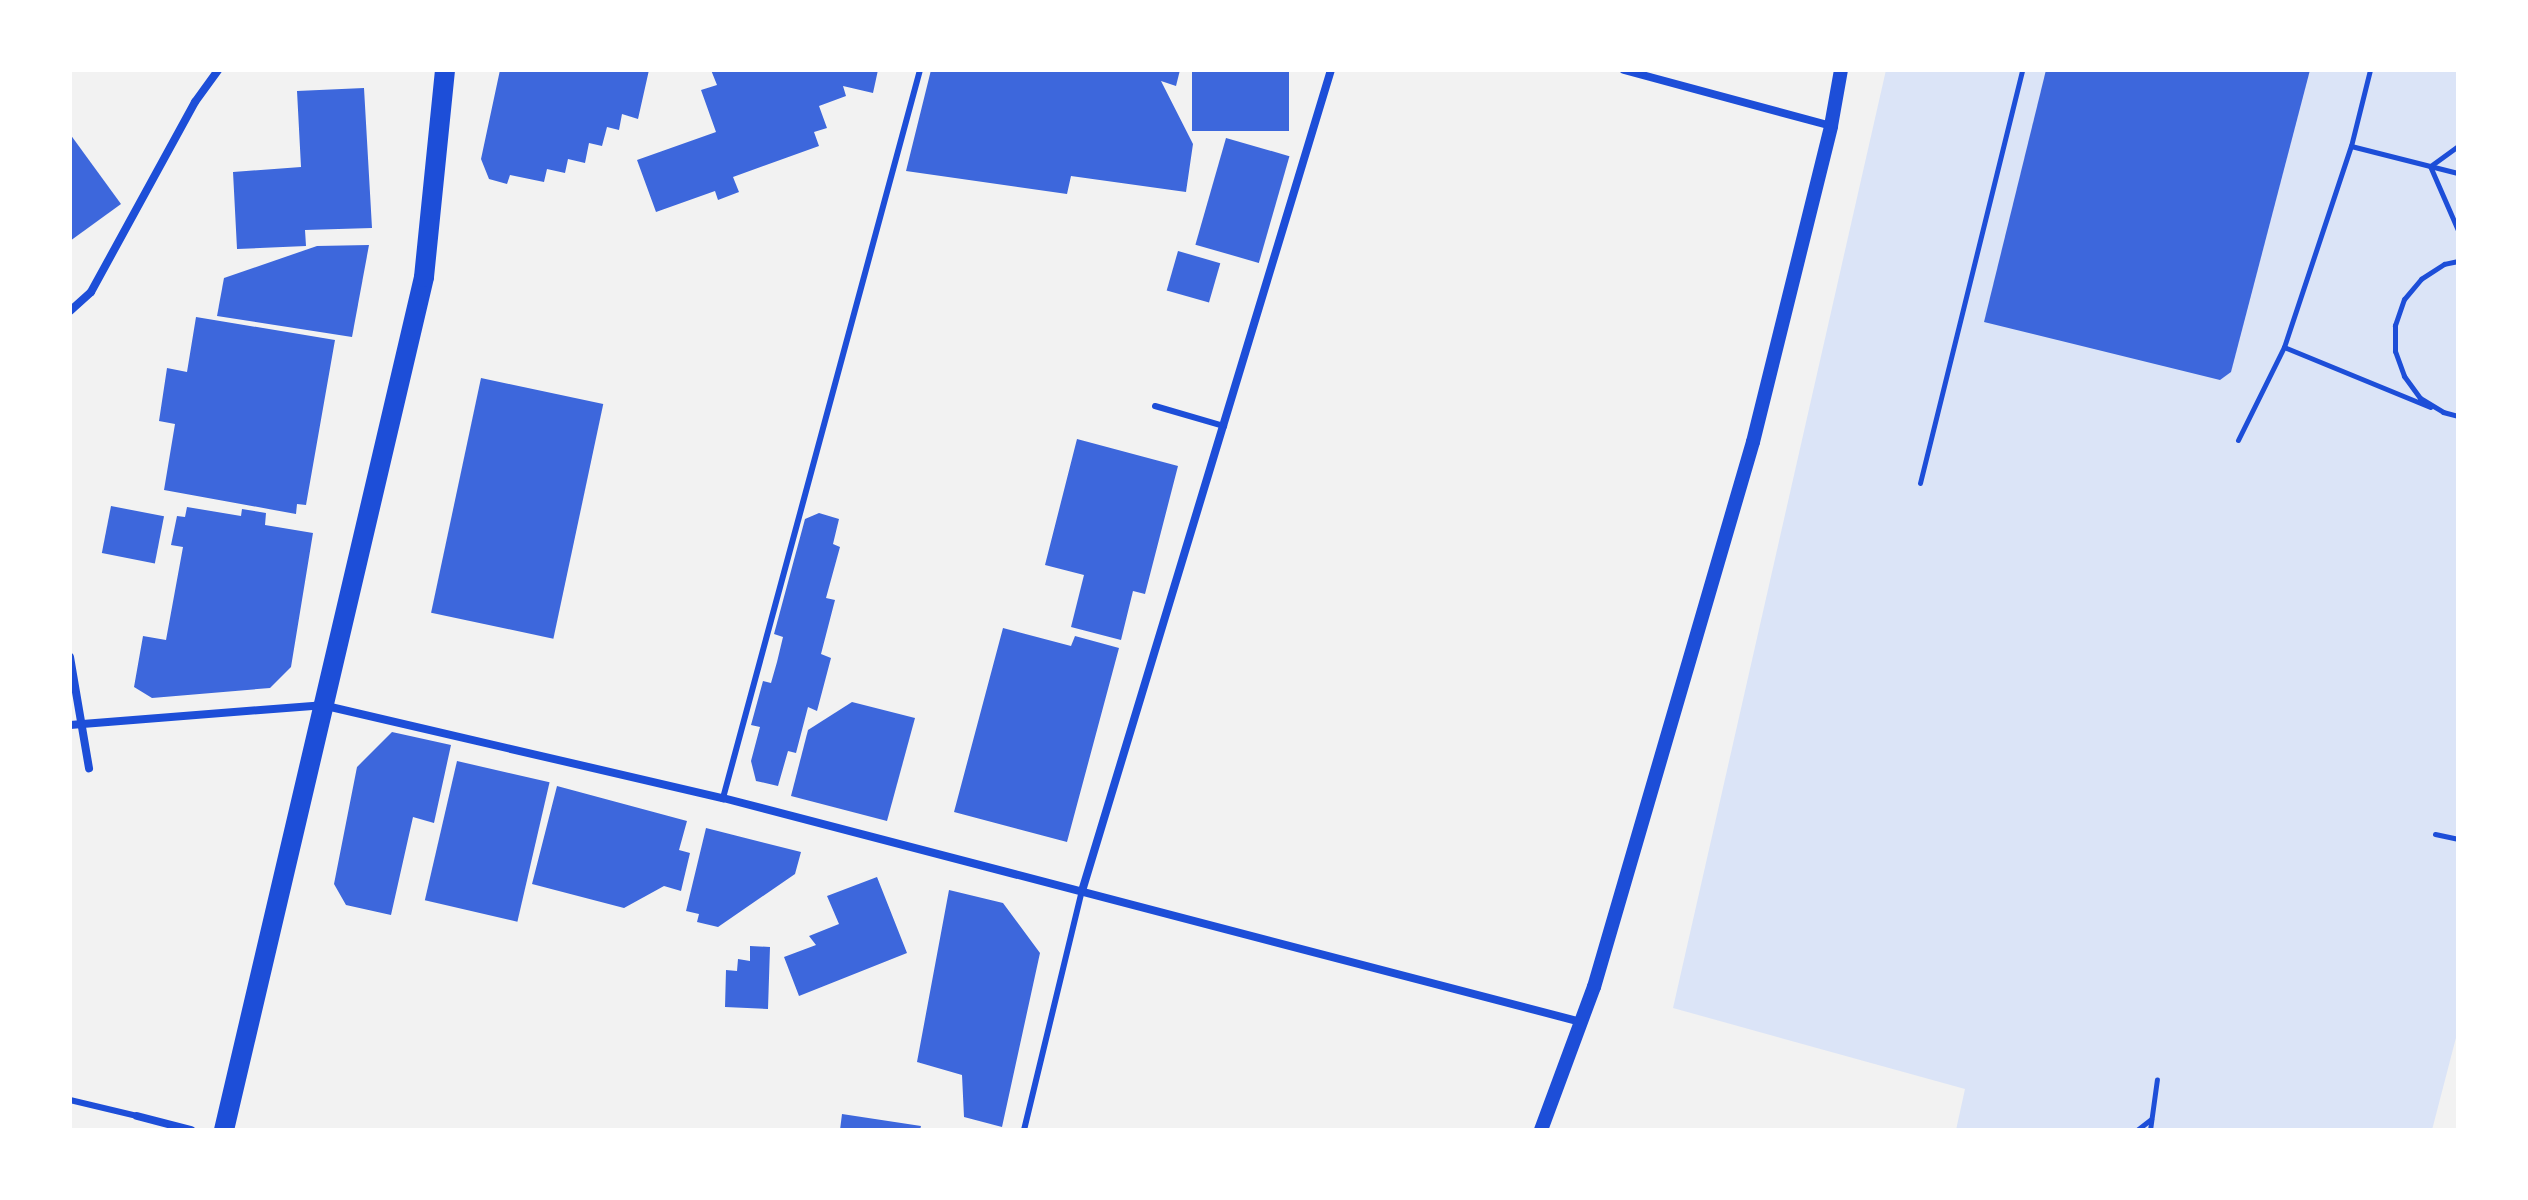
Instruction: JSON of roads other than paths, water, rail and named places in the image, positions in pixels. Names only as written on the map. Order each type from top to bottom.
[{"type":"main road","points":[[224,1130],[424,277],[445,70]]},
{"type":"street","points":[[70,311],[91,292],[195,102],[218,70]]},
{"type":"street","points":[[1082,891],[1331,70]]},
{"type":"street","points":[[1624,70],[1831,126]]},
{"type":"street","points":[[1541,1130],[1594,987],[1753,442],[1831,126],[1841,70]]},
{"type":"street","points":[[70,657],[89,768]]},
{"type":"street","points":[[70,725],[322,705],[723,798],[1581,1022]]},
{"type":"street","points":[[137,1116],[191,1130]]},
{"type":"lane","points":[[723,798],[920,70]]},
{"type":"lane","points":[[1155,406],[1224,426]]},
{"type":"lane","points":[[1024,1130],[1082,891]]},
{"type":"lane","points":[[70,1100],[137,1116]]}]
